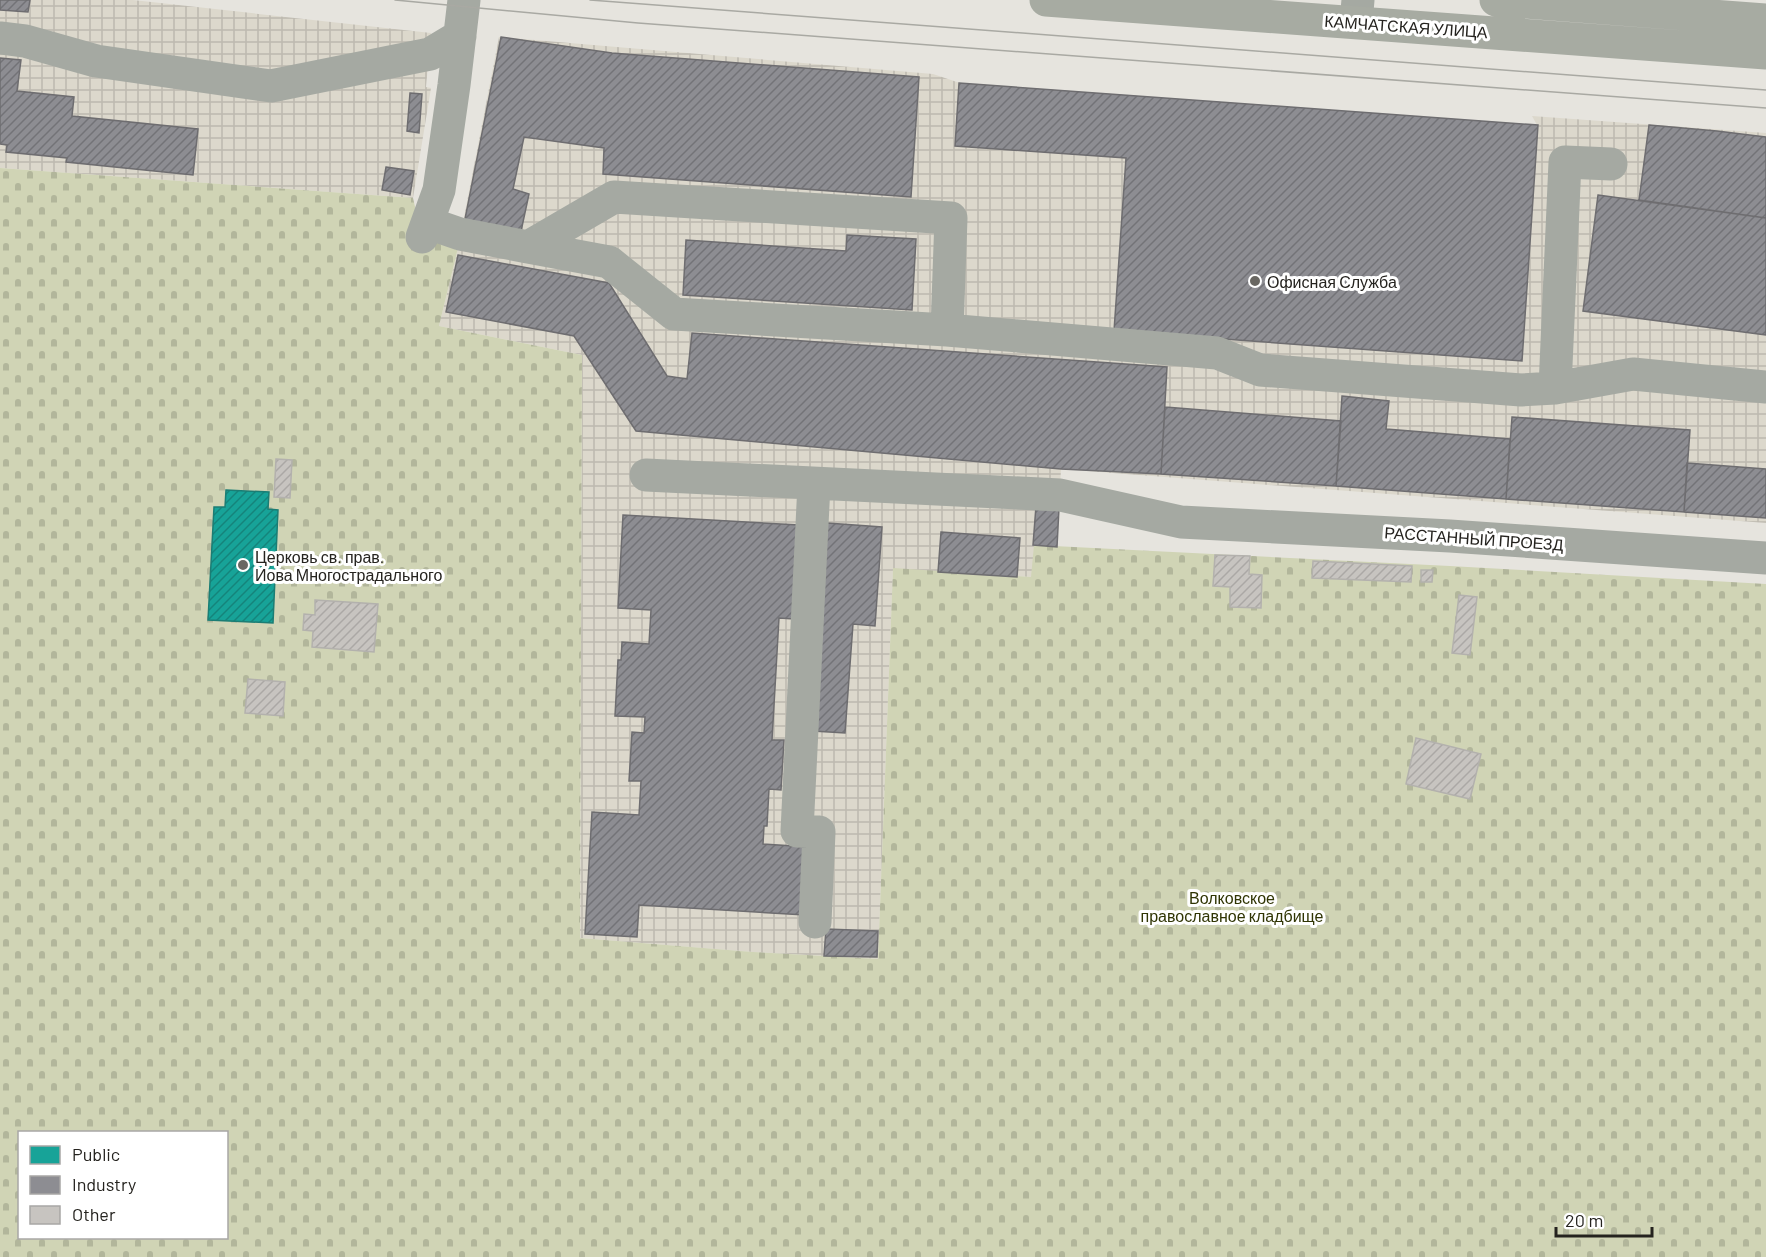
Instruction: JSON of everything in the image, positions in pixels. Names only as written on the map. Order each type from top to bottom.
[{"type":"main road","name":"КАМЧАТСКАЯ УЛИЦА","points":[[1046,0],[1357,11],[1754,52]]},
{"type":"main road","name":"КАМЧАТСКАЯ УЛИЦА","points":[[1496,0],[1752,13]]},
{"type":"street","points":[[464,0],[438,190],[425,230],[460,234],[609,262],[674,314],[947,330],[1217,353],[1260,370],[1521,390],[1555,388],[1633,374],[1766,387]]},
{"type":"street","points":[[1752,13],[1754,52]]},
{"type":"street","points":[[0,38],[25,40],[96,61],[271,86],[429,54],[460,36]]},
{"type":"street","points":[[1555,388],[1565,162],[1611,164]]},
{"type":"street","points":[[528,247],[614,197],[951,218],[947,330]]},
{"type":"street","name":"РАССТАННЫЙ ПРОЕЗД","points":[[646,475],[1060,495],[1181,522],[1450,536],[1766,558]]},
{"type":"street","points":[[814,484],[797,831],[819,832],[814,922]]},
{"type":"shaded area","points":[[0,0],[133,0],[431,33],[426,87],[431,88],[413,198],[0,168]]},
{"type":"shaded area","points":[[499,37],[933,74],[960,83],[1537,125],[1532,116],[1766,133],[1766,523],[1061,469],[1057,547],[1031,577],[893,569],[878,959],[753,952],[580,938],[582,355],[439,326],[458,248]]},
{"type":"green space","name":"Волковское православное кладбище","points":[[0,168],[413,198],[422,237],[458,248],[439,326],[582,355],[580,938],[753,952],[878,959],[893,568],[1031,577],[1034,545],[1766,584],[1766,1257],[0,1257]]},
{"type":"building: Public","name":"Церковь св. прав. Иова Многострадального","points":[[226,490],[269,492],[268,509],[278,510],[273,623],[208,620],[214,507],[225,507]]},
{"type":"building: Industry","points":[[0,0],[30,0],[28,12],[0,10]]},
{"type":"building: Industry","points":[[501,37],[612,53],[919,77],[911,197],[603,174],[604,148],[524,137],[513,189],[529,194],[520,236],[464,224]]},
{"type":"building: Industry","points":[[0,58],[21,60],[17,91],[74,97],[72,116],[198,129],[193,175],[66,162],[67,158],[6,152],[7,145],[0,144]]},
{"type":"building: Industry","points":[[959,83],[1538,125],[1522,361],[1114,331],[1126,158],[955,146]]},
{"type":"building: Industry","points":[[410,93],[422,94],[419,133],[407,131]]},
{"type":"building: Industry","points":[[1649,125],[1766,137],[1766,218],[1639,200]]},
{"type":"building: Industry","points":[[386,167],[414,171],[410,195],[382,190]]},
{"type":"building: Industry","points":[[1598,195],[1766,218],[1766,335],[1583,311]]},
{"type":"building: Industry","points":[[847,235],[916,239],[912,310],[683,295],[686,240],[846,251]]},
{"type":"building: Industry","points":[[458,255],[609,283],[667,376],[687,379],[692,333],[1167,367],[1161,474],[1061,469],[636,431],[574,336],[446,312]]},
{"type":"building: Industry","points":[[1342,396],[1389,401],[1386,429],[1510,439],[1506,499],[1336,486]]},
{"type":"building: Industry","points":[[1165,407],[1341,421],[1336,486],[1161,474]]},
{"type":"building: Industry","points":[[1512,417],[1690,430],[1684,512],[1506,499]]},
{"type":"building: Industry","points":[[1687,463],[1766,469],[1766,518],[1684,512]]},
{"type":"building: Industry","points":[[1036,506],[1059,508],[1057,547],[1033,545]]},
{"type":"building: Industry","points":[[623,515],[799,525],[794,619],[779,618],[772,740],[784,740],[781,790],[769,789],[767,826],[764,826],[763,844],[809,847],[805,915],[639,905],[637,937],[585,934],[592,812],[639,815],[641,781],[629,781],[632,732],[644,733],[645,717],[615,716],[618,660],[621,660],[622,642],[649,644],[651,610],[618,608]]},
{"type":"building: Industry","points":[[827,523],[882,527],[875,626],[853,624],[845,733],[813,731]]},
{"type":"building: Industry","points":[[941,532],[1020,538],[1017,577],[938,572]]},
{"type":"building: Industry","points":[[826,929],[878,931],[877,957],[824,956]]},
{"type":"building: Other","points":[[276,459],[292,460],[290,498],[274,497]]},
{"type":"building: Other","points":[[1215,555],[1250,556],[1249,574],[1262,575],[1261,608],[1230,607],[1230,587],[1213,586]]},
{"type":"building: Other","points":[[1313,561],[1412,566],[1411,582],[1312,578]]},
{"type":"building: Other","points":[[1421,570],[1433,570],[1432,582],[1421,582]]},
{"type":"building: Other","points":[[1459,595],[1477,597],[1470,655],[1452,653]]},
{"type":"building: Other","points":[[315,600],[378,604],[374,652],[312,647],[313,631],[303,630],[304,614],[315,615]]},
{"type":"building: Other","points":[[248,679],[285,682],[283,716],[245,713]]},
{"type":"building: Other","points":[[1416,738],[1481,754],[1470,799],[1406,784]]},
{"type":"tram line","points":[[395,0],[638,23],[1766,108]]},
{"type":"tram line","points":[[590,0],[1766,90]]},
{"type":"place","name":"Офисная Служба","points":[[1255,281]]},
{"type":"place","name":"Церковь св. прав. Иова Многострадального","points":[[243,565]]}]
